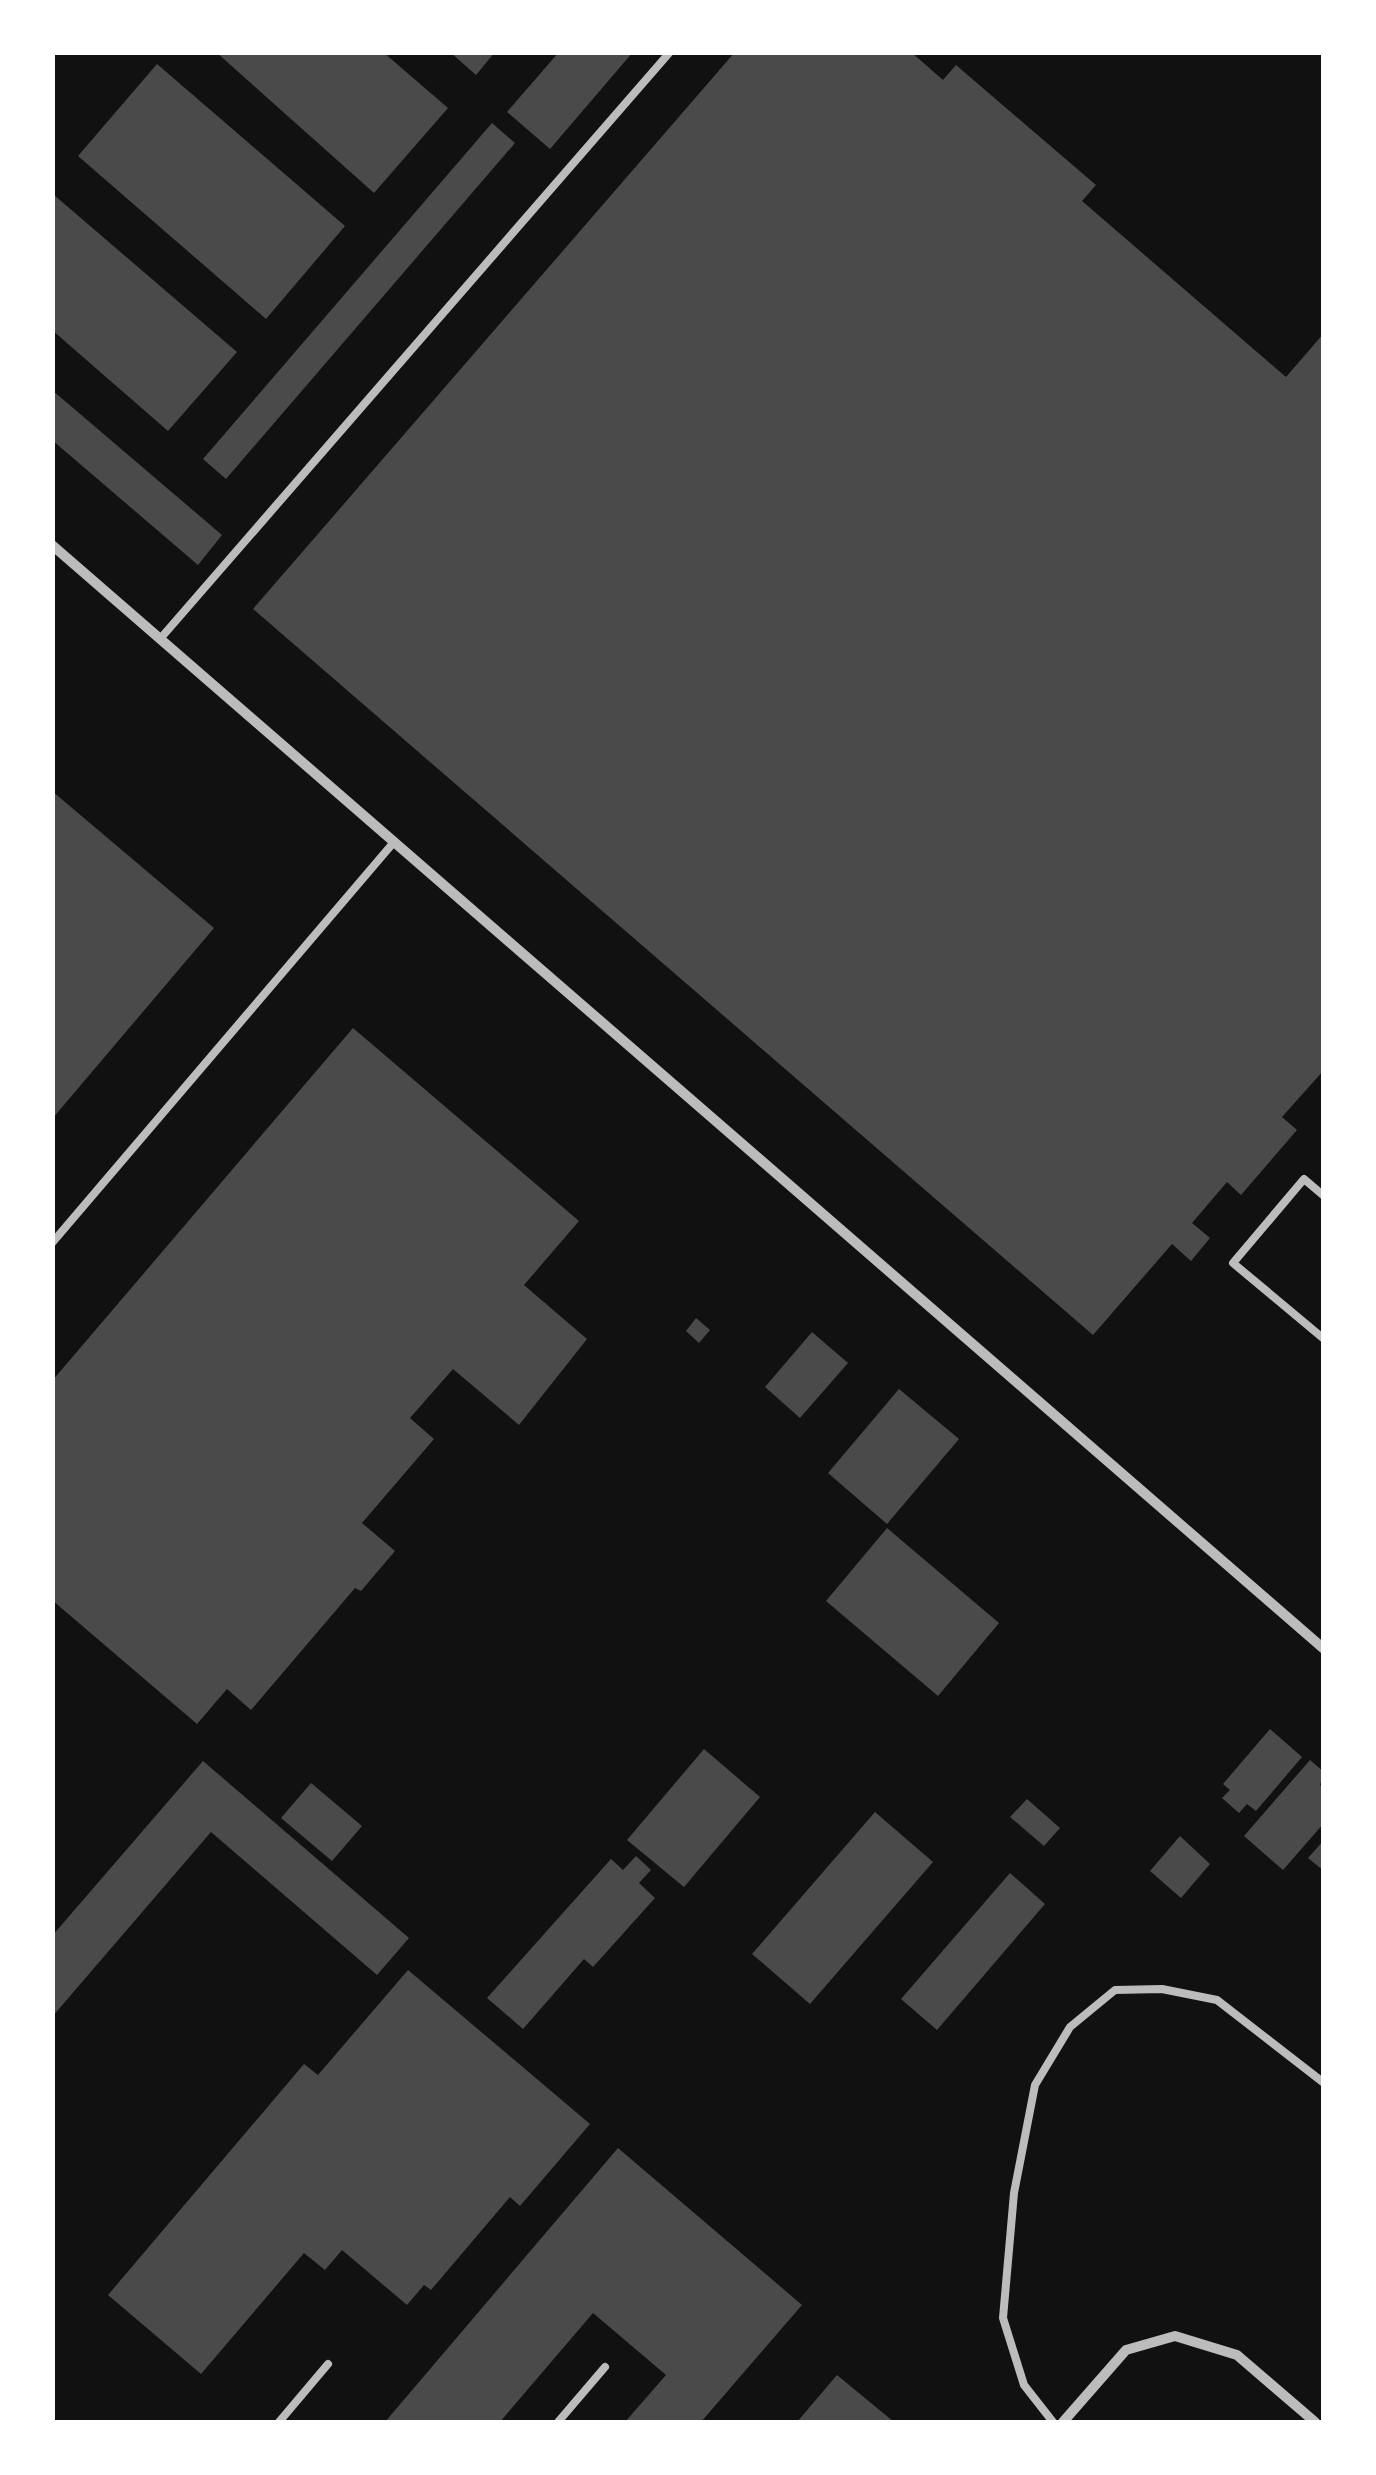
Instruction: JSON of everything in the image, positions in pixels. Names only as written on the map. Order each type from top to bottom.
[{"type":"street","points":[[52,545],[1324,1649]]},
{"type":"street","points":[[1063,2422],[1126,2350],[1175,2336],[1236,2355],[1315,2422]]},
{"type":"lane","points":[[160,638],[670,52]]},
{"type":"lane","points":[[52,1242],[394,842]]},
{"type":"lane","points":[[1324,1196],[1304,1179],[1233,1262],[1324,1339]]},
{"type":"lane","points":[[1053,2422],[1024,2385],[1002,2318],[1014,2193],[1035,2085],[1070,2027],[1115,1990],[1162,1990],[1217,2000],[1324,2083]]},
{"type":"lane","points":[[279,2422],[328,2364]]},
{"type":"lane","points":[[558,2422],[605,2367]]},
{"type":"building","points":[[216,52],[383,52],[448,108],[374,193]]},
{"type":"building","points":[[450,52],[495,52],[476,75]]},
{"type":"building","points":[[559,52],[633,52],[550,149],[507,112]]},
{"type":"building","points":[[735,52],[911,52],[943,80],[956,65],[1096,185],[1082,201],[1286,377],[1324,333],[1324,1070],[1282,1117],[1297,1130],[1241,1195],[1227,1182],[1192,1223],[1210,1238],[1191,1261],[1172,1244],[1093,1335],[253,609]]},
{"type":"building","points":[[157,64],[345,226],[266,319],[78,156]]},
{"type":"building","points":[[492,123],[515,143],[226,479],[203,459]]},
{"type":"building","points":[[54,195],[237,352],[168,431],[52,330]]},
{"type":"building","points":[[52,390],[222,535],[198,565],[52,440]]},
{"type":"building","points":[[52,791],[214,928],[52,1119]]},
{"type":"building","points":[[353,1028],[579,1221],[524,1285],[587,1339],[519,1425],[453,1369],[410,1418],[434,1439],[362,1523],[395,1551],[361,1591],[355,1588],[251,1710],[227,1689],[197,1724],[52,1600],[52,1381]]},
{"type":"building","points":[[696,1318],[710,1330],[699,1343],[686,1331]]},
{"type":"building","points":[[812,1332],[848,1363],[800,1418],[765,1387]]},
{"type":"building","points":[[899,1389],[959,1439],[887,1524],[828,1473]]},
{"type":"building","points":[[887,1528],[999,1623],[938,1696],[826,1601]]},
{"type":"building","points":[[1270,1729],[1302,1757],[1256,1811],[1247,1804],[1239,1813],[1222,1798],[1230,1790],[1223,1784]]},
{"type":"building","points":[[704,1749],[760,1797],[684,1887],[627,1840]]},
{"type":"building","points":[[1310,1760],[1324,1772],[1320,1785],[1324,1789],[1324,1823],[1283,1870],[1244,1836]]},
{"type":"building","points":[[203,1761],[409,1938],[377,1975],[211,1832],[52,2017],[52,1936]]},
{"type":"building","points":[[311,1783],[362,1826],[332,1861],[281,1818]]},
{"type":"building","points":[[1027,1799],[1060,1828],[1044,1846],[1010,1817]]},
{"type":"building","points":[[875,1812],[933,1862],[810,2004],[752,1954]]},
{"type":"building","points":[[1180,1836],[1210,1864],[1181,1898],[1150,1871]]},
{"type":"building","points":[[1324,1840],[1324,1871],[1308,1858]]},
{"type":"building","points":[[636,1856],[651,1870],[639,1883],[655,1898],[593,1967],[584,1959],[523,2029],[487,1998],[611,1859],[623,1870]]},
{"type":"building","points":[[1010,1873],[1045,1904],[937,2030],[901,1999]]},
{"type":"building","points":[[408,1970],[590,2124],[520,2206],[510,2197],[431,2290],[424,2285],[407,2305],[342,2250],[325,2270],[304,2253],[201,2374],[108,2295],[304,2064],[318,2075]]},
{"type":"building","points":[[618,2148],[802,2305],[701,2422],[625,2422],[666,2375],[593,2313],[500,2422],[385,2422]]},
{"type":"building","points":[[837,2375],[894,2422],[797,2422]]}]
